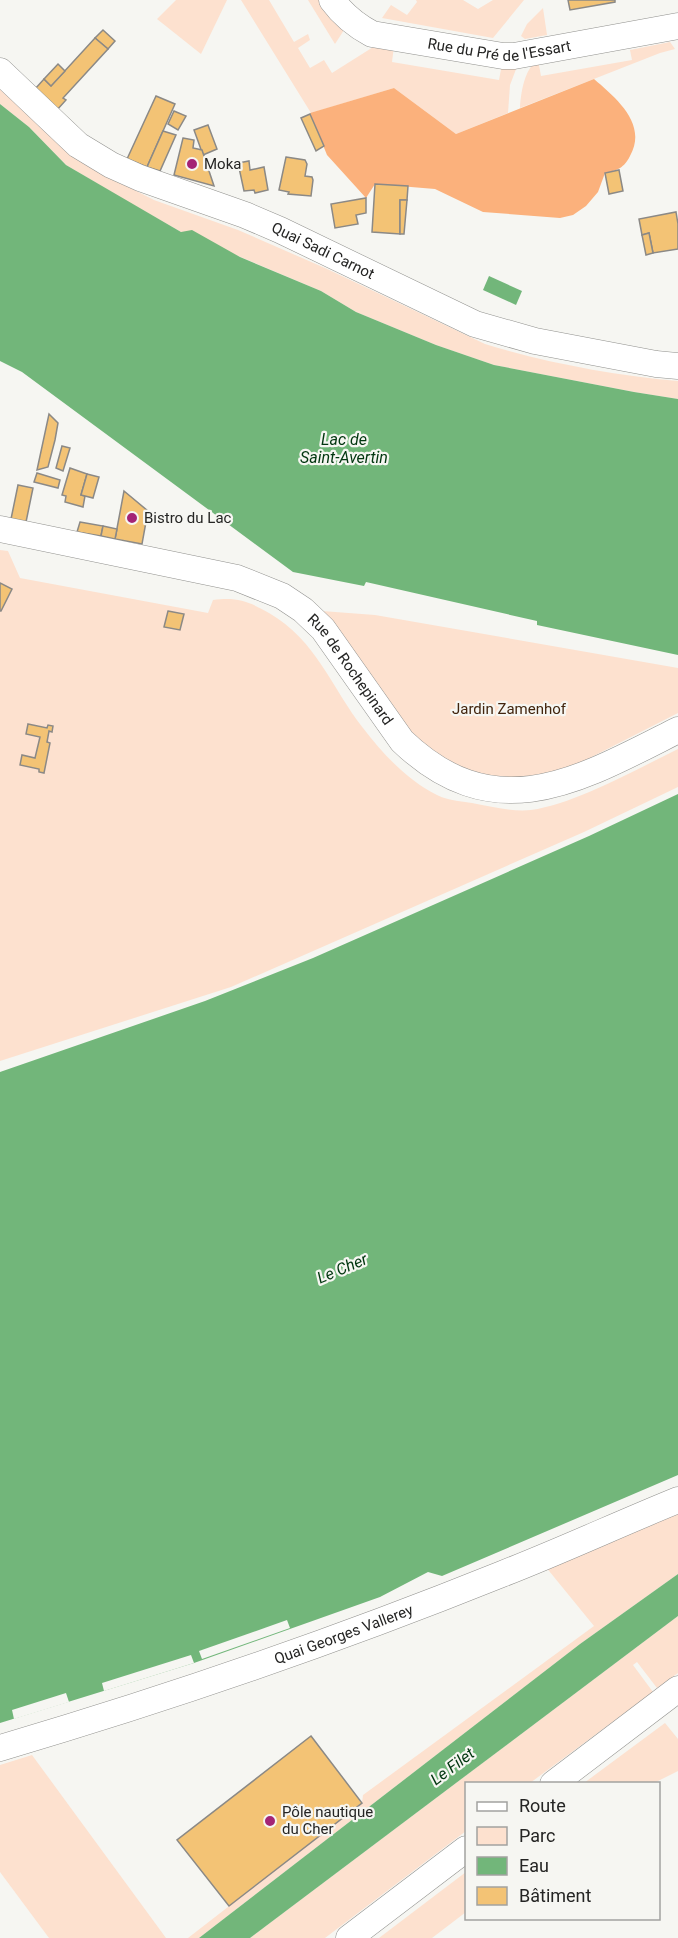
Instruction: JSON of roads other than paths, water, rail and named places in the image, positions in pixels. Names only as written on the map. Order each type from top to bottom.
[{"type":"street","name":"Rue du Pré de l'Essart","points":[[332,0],[341,12],[356,25],[372,34],[503,56],[678,26]]},
{"type":"street","name":"Quai Sadi Carnot","points":[[0,71],[78,145],[111,165],[280,230],[475,324],[535,341],[656,364],[678,366]]},
{"type":"street","name":"Rue de Rochepinard","points":[[0,529],[237,578],[282,596],[303,610],[323,629],[402,741],[416,755],[435,769],[471,785],[517,790],[566,783],[678,730]]},
{"type":"street","name":"Quai Georges Vallerey","points":[[0,1748],[167,1695],[392,1617],[504,1574],[678,1500]]},
{"type":"street","points":[[556,1782],[678,1689]]},
{"type":"street","points":[[350,1938],[465,1850]]},
{"type":"water","name":"Lac de Saint-Avertin","points":[[0,104],[29,127],[66,165],[181,232],[192,230],[240,257],[321,291],[356,312],[436,345],[494,365],[678,399],[678,655],[537,625],[537,621],[366,582],[364,586],[293,572],[22,372],[0,361]]},
{"type":"water","points":[[489,276],[522,291],[516,305],[483,290]]},
{"type":"water","name":"Le Cher","points":[[678,794],[678,1475],[442,1576],[428,1572],[380,1597],[194,1663],[0,1723],[0,1072],[205,1001],[313,958],[589,836]]},
{"type":"water","name":"Le Filet","points":[[678,1574],[678,1616],[250,1938],[199,1938],[580,1644]]},
{"type":"place","name":"Moka","points":[[192,164]]},
{"type":"place","name":"Bistro du Lac","points":[[132,518]]},
{"type":"place","name":"Pôle nautique du Cher","points":[[270,1821]]},
{"type":"park label","name":"Jardin Zamenhof","points":[[509,709]]}]
